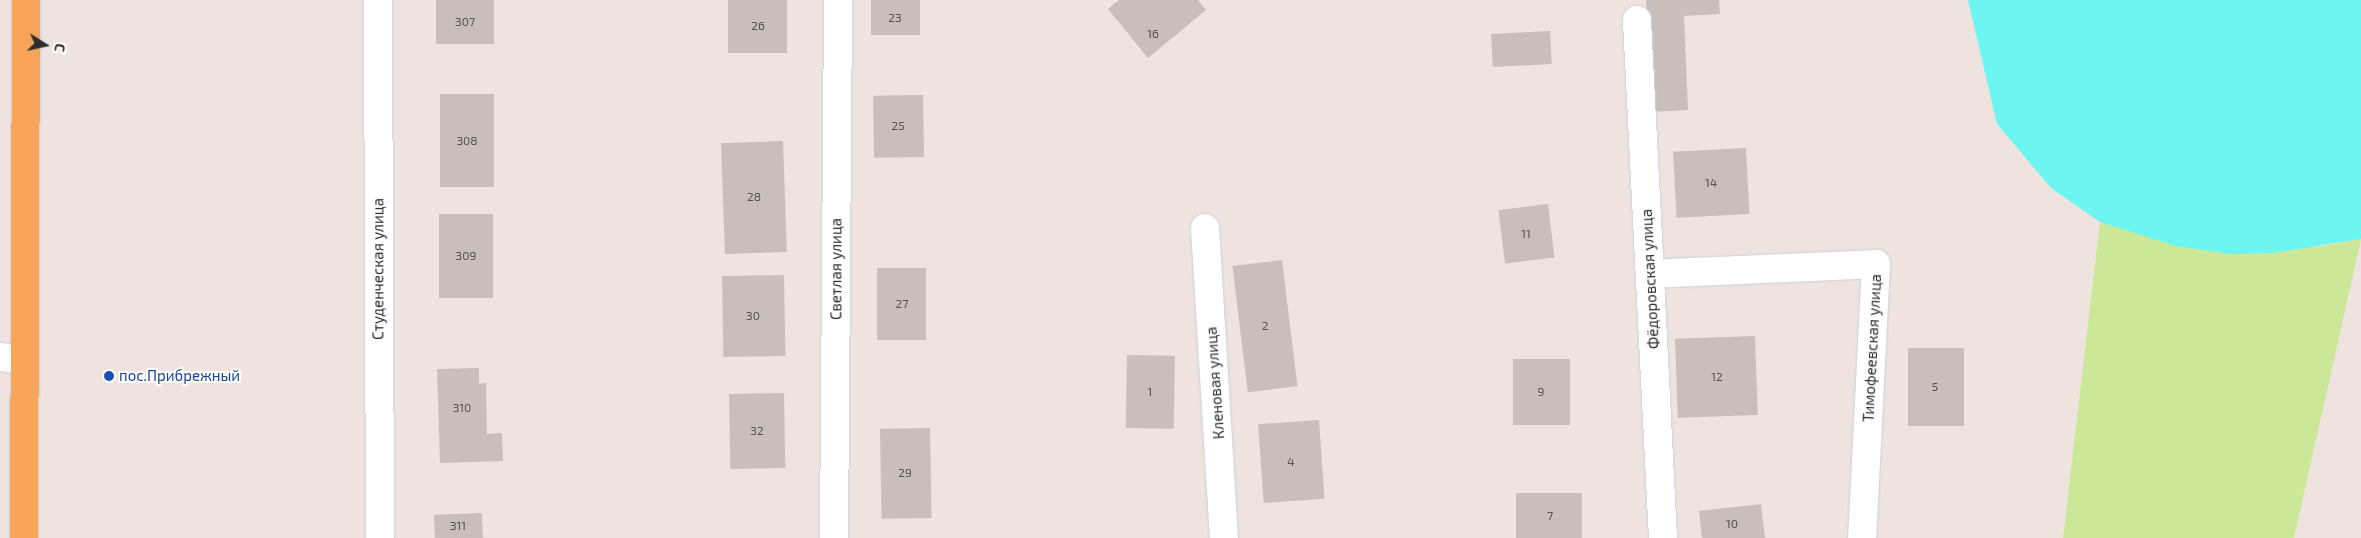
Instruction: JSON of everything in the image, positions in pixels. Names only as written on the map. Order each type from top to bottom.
[{"type":"main road","points":[[24,538],[12,358],[26,0]]},
{"type":"street","name":"Студенческая улица","points":[[378,0],[380,538]]},
{"type":"street","name":"Светлая улица","points":[[834,538],[838,0]]},
{"type":"street","name":"Фёдоровская улица","points":[[1637,20],[1663,538]]},
{"type":"street","name":"Кленовая улица","points":[[1205,228],[1224,538]]},
{"type":"street","name":"Тимофеевская улица","points":[[1650,274],[1876,264],[1862,538]]},
{"type":"green space","points":[[2100,222],[2316,247],[2361,239],[2294,538],[2063,538]]},
{"type":"water","points":[[1968,0],[2361,0],[2361,239],[2273,253],[2230,254],[2176,246],[2100,222],[2051,188],[1997,124]]},
{"type":"building","points":[[436,0],[494,0],[494,44],[436,44]]},
{"type":"building","points":[[728,0],[787,0],[787,53],[728,53]]},
{"type":"building","points":[[871,0],[920,0],[920,35],[871,35]]},
{"type":"building","points":[[1119,0],[1198,0],[1206,10],[1148,58],[1108,9]]},
{"type":"building","points":[[1646,0],[1719,0],[1720,14],[1684,16],[1688,110],[1651,112]]},
{"type":"building","points":[[1550,31],[1552,64],[1493,67],[1491,34]]},
{"type":"building","points":[[440,94],[494,94],[494,187],[440,187]]},
{"type":"building","points":[[923,95],[924,157],[874,158],[873,96]]},
{"type":"building","points":[[783,141],[787,252],[725,254],[721,143]]},
{"type":"building","points":[[1746,148],[1749,214],[1677,218],[1673,152]]},
{"type":"building","points":[[1548,204],[1555,258],[1505,264],[1498,210]]},
{"type":"building","points":[[439,214],[493,214],[493,298],[439,298]]},
{"type":"building","points":[[1282,260],[1297,386],[1248,392],[1232,266]]},
{"type":"building","points":[[877,268],[926,268],[926,340],[877,340]]},
{"type":"building","points":[[784,275],[785,356],[723,357],[722,276]]},
{"type":"building","points":[[1755,336],[1758,415],[1678,418],[1675,339]]},
{"type":"building","points":[[1908,348],[1964,348],[1964,426],[1908,426]]},
{"type":"building","points":[[1127,355],[1175,356],[1174,429],[1126,428]]},
{"type":"building","points":[[1513,359],[1570,359],[1570,425],[1513,425]]},
{"type":"building","points":[[479,368],[479,384],[486,383],[487,434],[502,433],[503,461],[440,463],[437,369]]},
{"type":"building","points":[[784,393],[785,468],[730,469],[729,394]]},
{"type":"building","points":[[1319,420],[1325,499],[1264,503],[1258,424]]},
{"type":"building","points":[[930,428],[932,518],[882,519],[880,429]]},
{"type":"building","points":[[1516,493],[1582,493],[1582,538],[1516,538]]},
{"type":"building","points":[[1761,504],[1765,538],[1702,538],[1699,511]]},
{"type":"building","points":[[482,513],[483,538],[435,538],[434,515]]},
{"type":"place","name":"пос.Прибрежный","points":[[109,376]]}]
